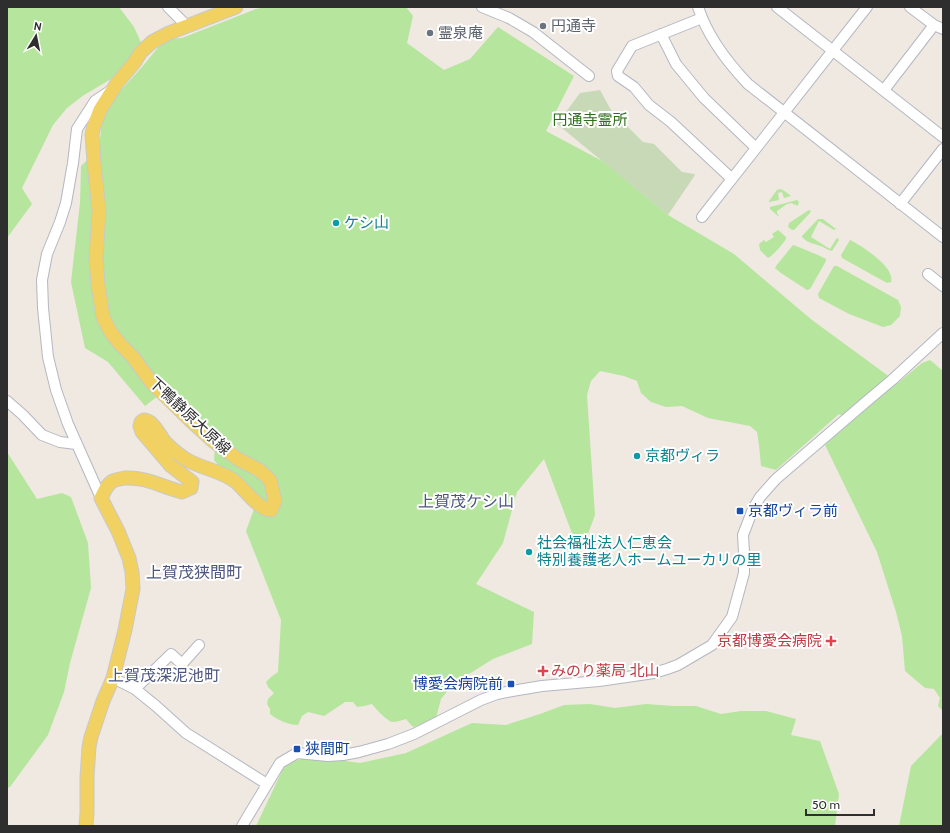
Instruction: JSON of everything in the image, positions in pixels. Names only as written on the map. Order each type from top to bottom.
[{"type":"main road","name":"下鴨静原大原線","points":[[101,498],[107,486],[112,481],[131,478],[149,480],[171,490],[182,492],[191,488],[192,482],[170,465],[142,432],[140,426],[141,422],[148,420],[176,452],[189,461],[229,477],[260,506],[267,510],[271,510],[275,501],[270,480],[267,477],[259,470],[238,459],[213,442],[151,382],[110,331],[103,317],[98,285],[96,258],[99,210],[92,134],[97,117],[113,89],[141,52],[152,42],[169,33],[236,7]]},
{"type":"main road","points":[[86,826],[87,777],[91,737],[113,678],[134,589],[129,558],[118,531],[101,498]]},
{"type":"street","points":[[168,7],[187,26]]},
{"type":"street","points":[[482,7],[509,18],[533,32],[589,76]]},
{"type":"street","points":[[698,7],[702,18],[720,49],[734,69],[748,84],[943,237]]},
{"type":"street","points":[[777,7],[943,137]]},
{"type":"street","points":[[702,217],[867,7]]},
{"type":"street","points":[[884,90],[938,27],[910,7]]},
{"type":"street","points":[[702,18],[632,46],[617,71],[618,76],[634,87],[649,105],[671,122],[732,179]]},
{"type":"street","points":[[661,34],[680,70],[704,98],[756,148]]},
{"type":"street","points":[[101,498],[76,444],[56,390],[48,357],[42,280],[47,254],[66,203],[77,129],[95,101],[113,89]]},
{"type":"street","points":[[900,204],[943,149]]},
{"type":"street","points":[[928,274],[943,286]]},
{"type":"street","points":[[242,826],[280,763],[297,753],[328,756],[359,752],[388,744],[414,734],[481,700],[497,694],[542,686],[599,681],[654,673],[678,665],[712,645],[732,617],[744,573],[743,535],[753,509],[760,497],[776,479],[892,380],[943,333]]},
{"type":"street","points":[[7,401],[24,415],[42,435],[60,442],[76,444]]},
{"type":"street","points":[[135,689],[171,654],[182,664],[199,645]]},
{"type":"street","points":[[113,678],[135,689],[186,733],[267,784]]},
{"type":"green space","points":[[7,7],[119,7],[134,27],[143,47],[133,66],[84,95],[67,108],[53,125],[22,188],[32,204],[7,238]]},
{"type":"green space","points":[[266,7],[406,7],[413,16],[407,43],[444,70],[470,59],[498,27],[574,76],[546,131],[604,162],[668,215],[734,254],[812,320],[898,383],[922,363],[930,360],[943,371],[943,711],[938,706],[940,698],[934,689],[925,688],[905,671],[902,636],[877,552],[825,445],[852,421],[839,414],[776,470],[761,466],[757,432],[750,426],[708,418],[682,406],[666,407],[651,402],[641,393],[637,381],[624,376],[600,371],[591,381],[587,395],[595,515],[588,534],[573,536],[544,459],[517,492],[503,543],[476,584],[534,612],[532,644],[493,659],[453,684],[441,699],[436,718],[414,727],[406,719],[394,722],[390,721],[372,704],[357,707],[353,702],[345,702],[324,716],[308,712],[302,716],[298,725],[283,722],[270,714],[270,709],[267,704],[268,699],[274,693],[268,687],[266,682],[278,672],[281,620],[246,531],[254,509],[214,460],[216,434],[167,389],[145,406],[108,362],[85,348],[71,282],[80,203],[81,166],[99,149],[102,120],[112,100],[165,39],[182,38],[256,9]]},
{"type":"green space","name":"円通寺霊所","points":[[600,90],[611,110],[643,142],[654,144],[682,172],[695,175],[668,215],[557,124],[580,93]]},
{"type":"green space","points":[[780,189],[791,196],[784,198],[782,192],[778,193],[779,200],[769,202],[777,190]]},
{"type":"green space","points":[[797,200],[799,202],[797,206],[792,203],[787,204],[777,211],[779,216],[770,209],[770,207]]},
{"type":"green space","points":[[809,210],[811,211],[810,213],[794,230],[788,227],[789,223]]},
{"type":"green space","points":[[818,219],[823,219],[836,229],[834,230],[819,221],[811,237],[830,249],[838,238],[839,240],[832,251],[809,242],[802,237]]},
{"type":"green space","points":[[778,230],[786,237],[786,239],[768,258],[760,250],[759,244],[764,240],[766,242],[774,237],[772,234]]},
{"type":"green space","points":[[850,240],[869,252],[883,264],[891,276],[891,282],[887,283],[842,258],[841,255]]},
{"type":"green space","points":[[793,245],[826,259],[810,289],[807,290],[775,268]]},
{"type":"green space","points":[[834,266],[837,266],[898,300],[901,307],[900,316],[891,325],[883,327],[849,314],[819,298],[818,294]]},
{"type":"green space","points":[[7,452],[37,499],[62,493],[71,497],[88,543],[91,588],[70,663],[64,692],[48,735],[10,787],[7,788]]},
{"type":"green space","points":[[590,704],[615,708],[646,704],[696,706],[721,714],[741,711],[766,711],[796,719],[791,735],[820,741],[839,794],[835,826],[256,826],[283,769],[291,762],[305,758],[360,763],[406,753],[472,723],[506,725],[564,705]]},
{"type":"green space","points":[[943,733],[943,826],[899,826],[911,766]]},
{"type":"place","name":"円通寺","points":[[543,26]]},
{"type":"place","name":"霊泉庵","points":[[430,33]]},
{"type":"place","name":"ケシ山","points":[[336,223]]},
{"type":"place","name":"京都ヴィラ","points":[[637,456]]},
{"type":"place","name":"京都ヴィラ前","points":[[740,511]]},
{"type":"place","name":"社会福祉法人仁恵会 特別養護老人ホームユーカリの里","points":[[529,552]]},
{"type":"place","name":"京都博愛会病院","points":[[831,641]]},
{"type":"place","name":"みのり薬局 北山","points":[[543,671]]},
{"type":"place","name":"博愛会病院前","points":[[511,684]]},
{"type":"place","name":"狭間町","points":[[297,749]]},
{"type":"district","name":"上賀茂ケシ山","points":[[466,501]]},
{"type":"district","name":"上賀茂狭間町","points":[[194,572]]},
{"type":"district","name":"上賀茂深泥池町","points":[[164,675]]}]
